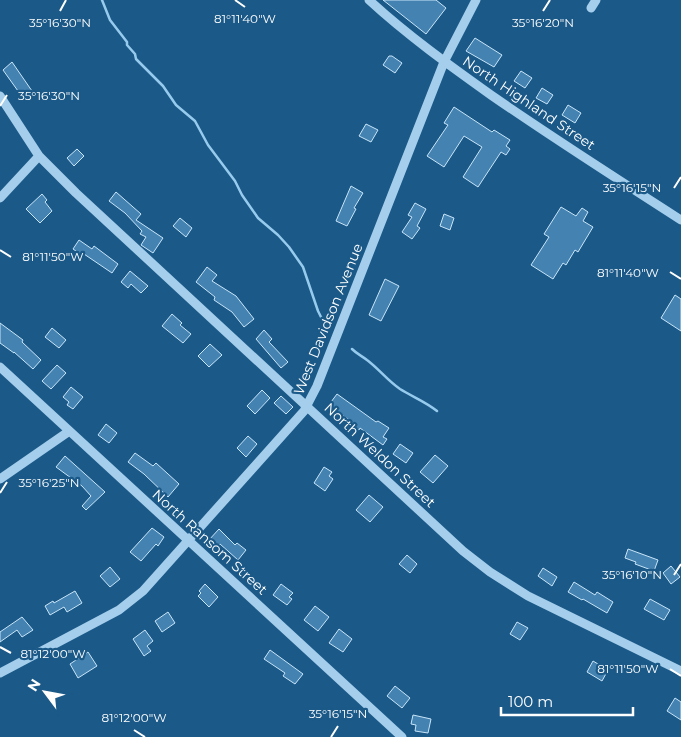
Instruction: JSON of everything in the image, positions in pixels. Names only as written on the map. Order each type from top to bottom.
[{"type":"street","name":"North Highland Street","points":[[368,0],[444,62],[540,129],[681,220]]},
{"type":"street","name":"West Davidson Avenue","points":[[0,673],[119,610],[143,591],[307,406],[317,386],[444,62],[476,0]]},
{"type":"street","name":"North Weldon Street","points":[[0,96],[39,156],[84,200],[463,550],[490,572],[528,596],[681,672]]},
{"type":"street","points":[[0,198],[39,156]]},
{"type":"street","name":"North Ransom Street","points":[[0,367],[68,432],[189,540],[402,737]]},
{"type":"street","points":[[0,479],[68,432]]},
{"type":"building","points":[[383,0],[436,0],[446,8],[426,34]]},
{"type":"building","points":[[475,38],[502,55],[494,67],[466,51]]},
{"type":"building","points":[[389,56],[402,63],[395,73],[383,65]]},
{"type":"building","points":[[12,62],[32,91],[23,98],[3,70]]},
{"type":"building","points":[[521,71],[532,78],[525,88],[514,81]]},
{"type":"building","points":[[542,88],[553,95],[547,104],[536,98]]},
{"type":"building","points":[[568,105],[581,113],[575,123],[562,115]]},
{"type":"building","points":[[454,107],[492,132],[494,130],[510,140],[506,146],[510,149],[506,155],[501,152],[478,187],[463,177],[482,147],[464,136],[444,167],[427,156],[448,125],[444,123]]},
{"type":"building","points":[[366,124],[378,130],[371,142],[359,136]]},
{"type":"building","points":[[77,149],[84,156],[74,166],[67,158]]},
{"type":"building","points":[[351,186],[363,193],[354,208],[356,209],[347,226],[336,221]]},
{"type":"building","points":[[116,192],[141,214],[136,220],[163,238],[153,253],[141,245],[146,237],[140,234],[142,231],[125,213],[109,201]]},
{"type":"building","points":[[42,194],[52,211],[40,223],[26,209]]},
{"type":"building","points":[[415,203],[426,209],[417,226],[420,228],[412,239],[402,232],[412,217],[408,215]]},
{"type":"building","points":[[561,207],[576,216],[582,208],[588,212],[583,221],[593,227],[578,252],[575,250],[566,265],[563,263],[553,279],[531,265],[549,237],[544,234]]},
{"type":"building","points":[[444,214],[454,218],[450,230],[440,226]]},
{"type":"building","points":[[180,218],[192,228],[186,237],[173,226]]},
{"type":"building","points":[[79,240],[92,249],[94,246],[118,264],[112,273],[84,254],[83,256],[73,249]]},
{"type":"building","points":[[207,267],[217,275],[212,281],[236,296],[254,319],[244,327],[232,312],[214,300],[215,297],[196,282]]},
{"type":"building","points":[[130,271],[148,286],[141,293],[131,284],[128,288],[121,282]]},
{"type":"building","points":[[385,279],[399,286],[381,321],[369,315]]},
{"type":"building","points":[[675,295],[681,299],[681,331],[661,318]]},
{"type":"building","points":[[172,314],[182,323],[180,325],[191,334],[183,343],[162,326]]},
{"type":"building","points":[[0,323],[23,340],[22,342],[41,360],[33,369],[14,352],[0,343]]},
{"type":"building","points":[[52,328],[66,340],[59,348],[45,337]]},
{"type":"building","points":[[264,330],[272,339],[269,342],[288,362],[281,368],[256,339]]},
{"type":"building","points":[[210,344],[222,355],[209,367],[198,356]]},
{"type":"building","points":[[57,365],[66,373],[51,389],[42,381]]},
{"type":"building","points":[[71,387],[83,397],[73,409],[67,405],[69,402],[63,397]]},
{"type":"building","points":[[262,390],[270,398],[255,414],[247,406]]},
{"type":"building","points":[[337,394],[376,422],[378,421],[389,428],[383,437],[387,439],[383,445],[360,428],[359,430],[346,422],[348,419],[328,406]]},
{"type":"building","points":[[281,396],[293,407],[286,414],[274,403]]},
{"type":"building","points":[[106,424],[117,433],[109,443],[98,435]]},
{"type":"building","points":[[248,436],[257,444],[246,457],[237,448]]},
{"type":"building","points":[[400,444],[413,453],[406,463],[393,454]]},
{"type":"building","points":[[135,453],[153,466],[156,463],[179,484],[168,497],[144,474],[128,462]]},
{"type":"building","points":[[435,455],[448,466],[433,483],[420,472]]},
{"type":"building","points":[[65,456],[105,492],[86,510],[82,506],[91,496],[82,486],[56,467]]},
{"type":"building","points":[[324,467],[332,472],[329,476],[333,479],[325,491],[314,483]]},
{"type":"building","points":[[369,495],[383,507],[370,522],[356,510]]},
{"type":"building","points":[[152,528],[164,537],[158,546],[156,544],[141,561],[130,552]]},
{"type":"building","points":[[219,529],[235,545],[237,543],[246,550],[238,560],[220,544],[216,548],[208,541]]},
{"type":"building","points":[[628,549],[658,560],[654,571],[625,558]]},
{"type":"building","points":[[407,555],[417,564],[410,573],[399,564]]},
{"type":"building","points":[[671,566],[680,577],[671,584],[663,573]]},
{"type":"building","points":[[110,567],[120,579],[110,587],[100,576]]},
{"type":"building","points":[[543,568],[557,577],[552,586],[538,576]]},
{"type":"building","points":[[574,582],[595,595],[597,592],[613,602],[607,613],[568,592]]},
{"type":"building","points":[[205,584],[218,597],[209,607],[198,596],[201,593],[199,591]]},
{"type":"building","points":[[281,584],[293,593],[289,597],[292,599],[287,605],[273,595]]},
{"type":"building","points":[[75,591],[82,603],[67,612],[64,607],[50,615],[45,606]]},
{"type":"building","points":[[650,599],[670,610],[664,620],[644,609]]},
{"type":"building","points":[[315,606],[329,617],[318,631],[304,620]]},
{"type":"building","points":[[168,612],[175,623],[162,632],[155,621]]},
{"type":"building","points":[[22,617],[33,630],[22,637],[17,630],[0,642],[0,632]]},
{"type":"building","points":[[517,622],[528,628],[520,640],[510,634]]},
{"type":"building","points":[[339,629],[352,639],[343,652],[329,643]]},
{"type":"building","points":[[145,630],[153,641],[147,646],[151,651],[144,656],[133,639]]},
{"type":"building","points":[[270,650],[303,674],[295,684],[283,676],[285,673],[264,659]]},
{"type":"building","points":[[88,652],[97,666],[78,678],[70,664]]},
{"type":"building","points":[[593,661],[608,670],[602,681],[587,672]]},
{"type":"building","points":[[395,686],[410,698],[402,708],[387,696]]},
{"type":"building","points":[[675,698],[681,702],[681,720],[667,711]]},
{"type":"building","points":[[413,715],[431,719],[428,733],[415,731],[416,725],[411,724]]},
{"type":"waterway","points":[[102,0],[110,20],[127,42],[136,59],[163,86],[176,105],[195,121],[208,145],[235,181],[258,218],[278,235],[303,267],[321,317]]},
{"type":"waterway","points":[[352,349],[396,386],[437,411]]}]
